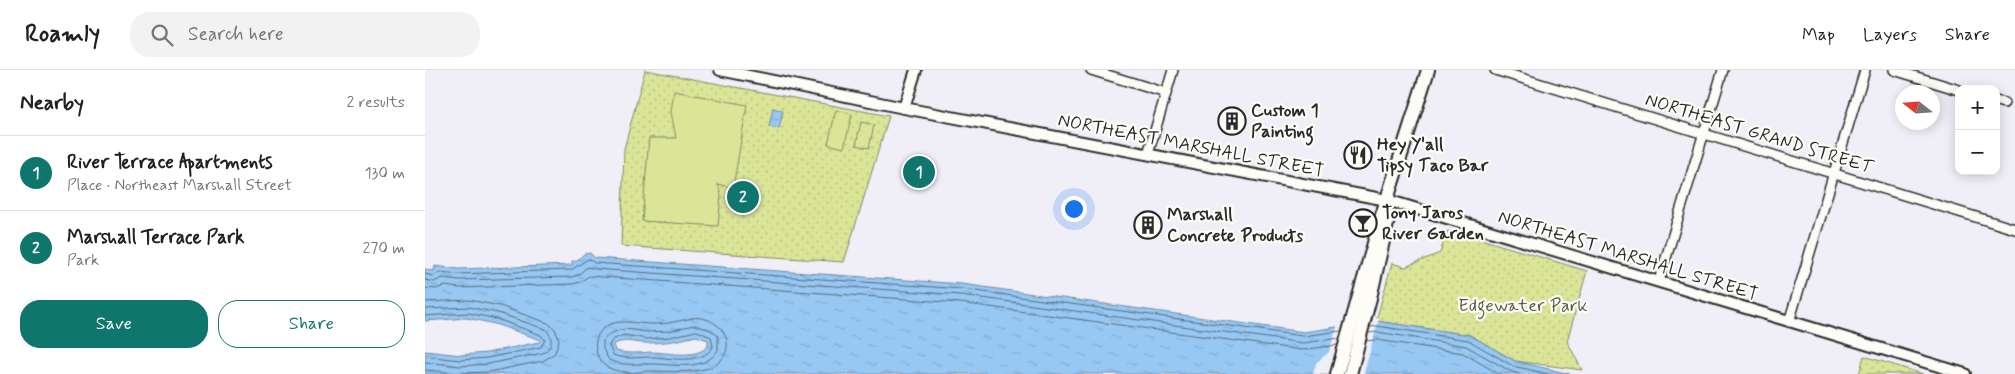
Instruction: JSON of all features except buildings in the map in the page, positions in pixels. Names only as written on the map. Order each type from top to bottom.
[{"type":"main road","points":[[1350,374],[1364,296],[1387,200],[1428,70]]},
{"type":"main road","points":[[1337,374],[1364,296]]},
{"type":"street","name":"NORTHEAST MARSHALL STREET","points":[[720,70],[904,108],[1387,200],[1965,374]]},
{"type":"street","points":[[904,108],[916,70]]},
{"type":"street","points":[[1091,70],[1166,93]]},
{"type":"street","points":[[1148,154],[1173,70]]},
{"type":"street","name":"NORTHEAST GRAND STREET","points":[[1495,70],[2015,229]]},
{"type":"street","points":[[1659,281],[1723,70]]},
{"type":"street","points":[[1789,322],[1865,70]]},
{"type":"street","points":[[1894,70],[1955,89]]},
{"type":"green space","points":[[645,70],[889,116],[844,262],[621,246],[624,149]]},
{"type":"green space","points":[[674,91],[747,105],[733,188],[718,184],[721,195],[718,226],[642,221],[649,138],[676,138],[671,112]]},
{"type":"green space","points":[[836,110],[852,114],[844,148],[828,144]]},
{"type":"green space","points":[[861,122],[874,125],[869,148],[856,145]]},
{"type":"green space","name":"Edgewater Park","points":[[1447,231],[1467,235],[1587,271],[1567,341],[1582,370],[1515,361],[1470,335],[1376,321],[1392,263],[1405,267],[1440,253]]},
{"type":"green space","points":[[1864,356],[1923,374],[1859,374]]},
{"type":"water","points":[[773,108],[783,111],[779,129],[769,127]]},
{"type":"water","points":[[590,253],[595,258],[962,284],[1304,332],[1376,321],[1470,335],[1515,361],[1570,374],[425,374],[425,351],[461,355],[487,353],[541,340],[495,324],[467,318],[425,321],[425,269],[434,271],[435,266],[458,269],[572,265],[572,261],[576,261],[584,254]],"holes":[[[696,336],[708,340],[708,346],[703,350],[689,354],[625,353],[616,351],[614,344],[627,341],[661,342]]]},
{"type":"pier","points":[[1379,319],[1364,372],[1366,374],[1313,374],[1316,363],[1329,352],[1338,324]]},
{"type":"place","name":"Custom 1 Painting","points":[[1232,121]]},
{"type":"place","name":"Hey Y'all Tipsy Taco Bar","points":[[1358,155]]},
{"type":"place","name":"River Terrace Apartments","points":[[919,172]]},
{"type":"place","name":"Marshall Terrace Park","points":[[743,197]]},
{"type":"place","name":"Tony Jaros River Garden","points":[[1363,223]]},
{"type":"place","name":"Marshall Concrete Products","points":[[1148,225]]}]
